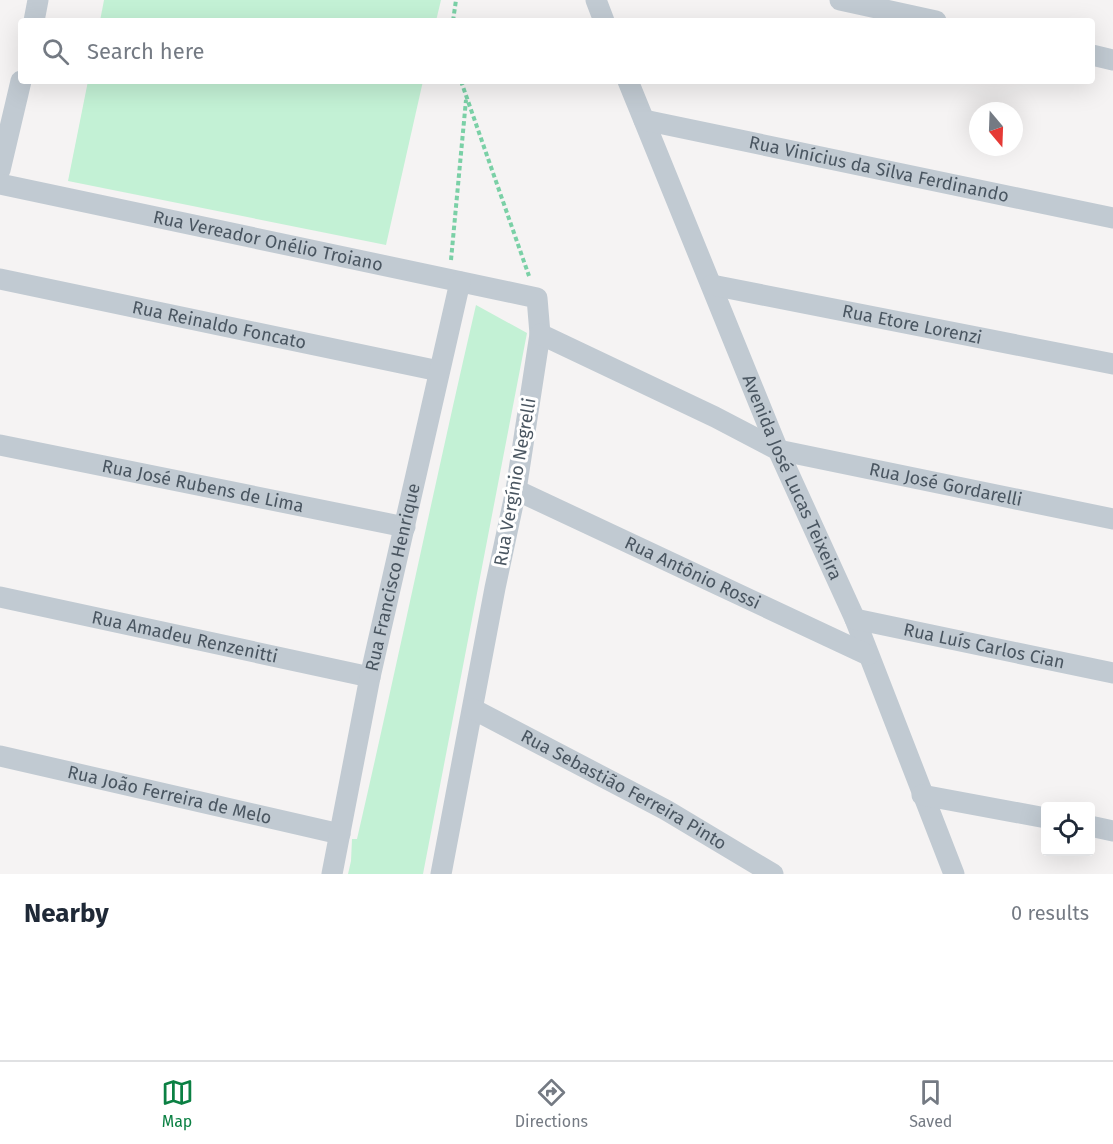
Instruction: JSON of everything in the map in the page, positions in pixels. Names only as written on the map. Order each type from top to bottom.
[{"type":"street","points":[[35,18],[38,0]]},
{"type":"street","points":[[596,0],[603,18]]},
{"type":"street","points":[[840,0],[922,18]]},
{"type":"street","points":[[1095,56],[1113,60]]},
{"type":"street","points":[[0,170],[5,123],[20,84]]},
{"type":"street","name":"Avenida José Lucas Teixeira","points":[[629,84],[778,450],[855,619],[954,874]]},
{"type":"street","name":"Rua Vinícius da Silva Ferdinando","points":[[644,120],[1113,218]]},
{"type":"street","name":"Rua Vereador Onélio Troiano","points":[[0,184],[537,298]]},
{"type":"street","name":"Rua Reinaldo Foncato","points":[[0,279],[439,371]]},
{"type":"street","name":"Rua Francisco Henrique","points":[[332,874],[370,677],[439,371],[455,280]]},
{"type":"street","name":"Rua Etore Lorenzi","points":[[712,285],[1113,364]]},
{"type":"street","name":"Rua Vergínio Negrelli","points":[[441,874],[495,588],[516,490],[540,334],[537,298]]},
{"type":"street","points":[[540,334],[715,417],[778,450]]},
{"type":"street","name":"Rua José Rubens de Lima","points":[[0,445],[405,527]]},
{"type":"street","name":"Rua José Gordarelli","points":[[778,450],[1113,519]]},
{"type":"street","name":"Rua Antônio Rossi","points":[[516,490],[868,655]]},
{"type":"street","name":"Rua Amadeu Renzenitti","points":[[0,597],[370,677]]},
{"type":"street","name":"Rua Luís Carlos Cian","points":[[855,619],[1113,673]]},
{"type":"street","name":"Rua Sebastião Ferreira Pinto","points":[[473,709],[666,810],[773,874]]},
{"type":"street","name":"Rua João Ferreira de Melo","points":[[0,756],[340,834]]},
{"type":"street","points":[[922,795],[1041,817]]},
{"type":"street","points":[[1095,827],[1113,831]]},
{"type":"path","points":[[453,18],[456,0]]},
{"type":"path","points":[[462,84],[537,298]]},
{"type":"path","points":[[455,280],[466,97]]},
{"type":"green space","points":[[104,0],[441,0],[437,18],[101,18]]},
{"type":"green space","points":[[87,84],[422,84],[386,245],[68,181]]},
{"type":"green space","points":[[476,305],[527,333],[423,874],[348,874],[352,839],[357,839]]}]
